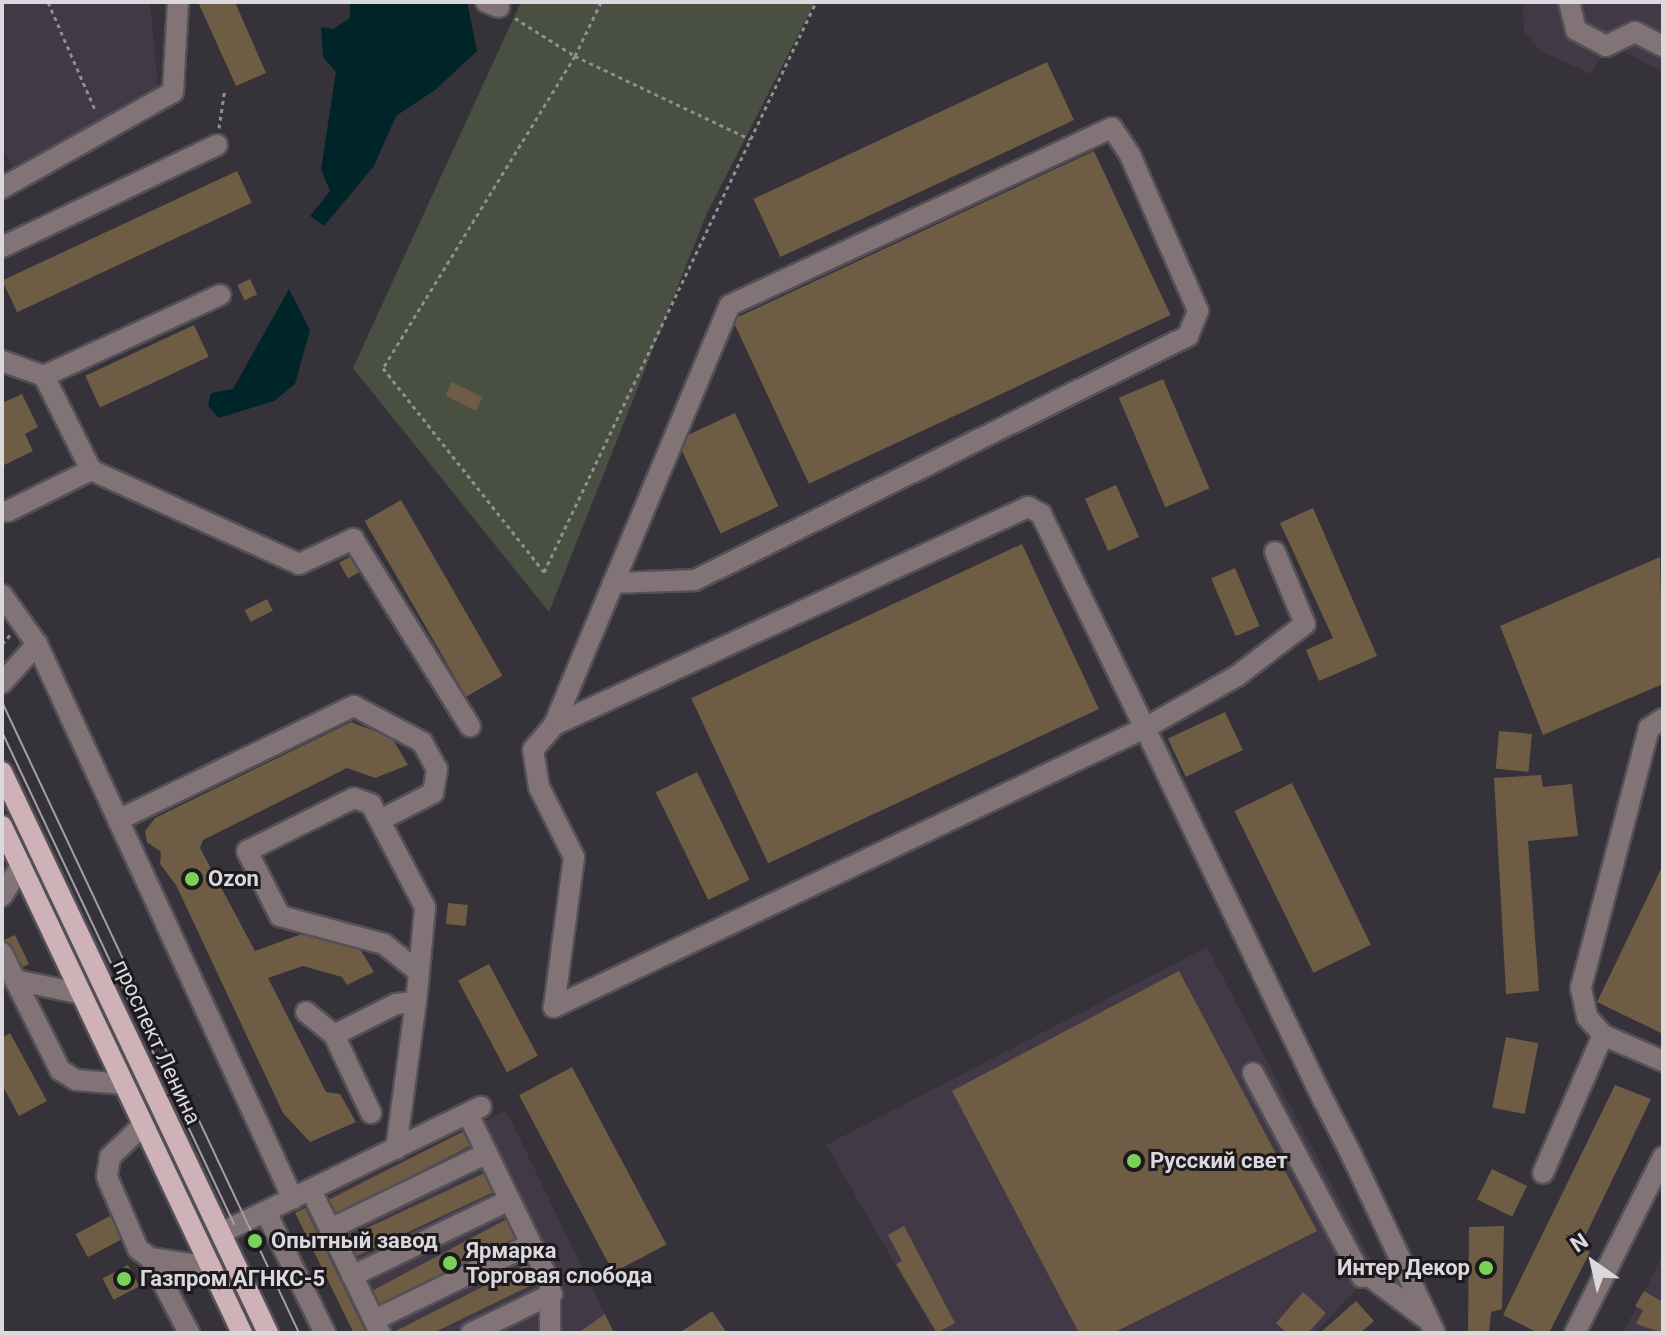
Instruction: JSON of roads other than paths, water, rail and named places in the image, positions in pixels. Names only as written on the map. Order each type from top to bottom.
[{"type":"main road","name":"проспект Ленина","points":[[2,772],[268,1333]]},
{"type":"main road","points":[[2,826],[242,1333]]},
{"type":"main road","points":[[200,1243],[221,1233]]},
{"type":"street","points":[[2,188],[173,92],[178,2]]},
{"type":"street","points":[[1569,2],[1576,30],[1606,46],[1635,32],[1663,46]]},
{"type":"street","points":[[613,583],[695,580],[1188,336],[1198,311],[1130,155],[1112,128],[730,305],[613,583],[554,725],[533,750],[539,787],[574,857],[554,1007],[1145,728],[1237,676],[1305,624],[1275,552]]},
{"type":"street","points":[[2,247],[217,145]]},
{"type":"street","points":[[44,376],[220,295]]},
{"type":"street","points":[[2,361],[44,376],[91,470],[299,564],[353,539],[470,726]]},
{"type":"street","points":[[8,511],[91,470]]},
{"type":"street","points":[[554,725],[1028,507],[1041,514],[1432,1327]]},
{"type":"street","points":[[2,595],[37,644],[302,1194],[330,1229],[377,1327],[531,1244]]},
{"type":"street","points":[[2,683],[37,644]]},
{"type":"street","points":[[120,819],[354,706],[422,742],[437,769],[433,793],[380,820]]},
{"type":"street","points":[[1663,719],[1649,728],[1581,988],[1587,1017],[1603,1035],[1663,1061]]},
{"type":"street","points":[[396,1149],[416,1002],[419,972],[425,907],[371,804],[354,798],[247,851],[280,916],[384,944],[419,972]]},
{"type":"street","points":[[2,896],[21,866]]},
{"type":"street","points":[[2,953],[60,1070],[76,1080],[124,1084]]},
{"type":"street","points":[[15,980],[82,994]]},
{"type":"street","points":[[334,1035],[396,1004],[416,1002]]},
{"type":"street","points":[[306,1012],[334,1035],[371,1113]]},
{"type":"street","points":[[1543,1173],[1603,1035]]},
{"type":"street","points":[[1253,1073],[1362,1277],[1369,1276],[1432,1327]]},
{"type":"street","points":[[221,1233],[474,1110],[487,1153],[552,1294],[550,1333]]},
{"type":"street","points":[[143,1125],[110,1157],[107,1177],[138,1249],[150,1258],[189,1333]]},
{"type":"street","points":[[330,1229],[487,1153]]},
{"type":"street","points":[[1575,1333],[1663,1157]]},
{"type":"street","points":[[352,1276],[510,1200]]},
{"type":"street","points":[[266,1212],[325,1333]]},
{"type":"street","points":[[150,1258],[211,1267]]},
{"type":"street","points":[[471,1333],[552,1294]]},
{"type":"water","points":[[350,2],[467,2],[477,51],[435,90],[396,116],[374,166],[324,226],[310,216],[330,191],[321,169],[336,72],[323,57],[321,27],[333,29],[350,18]]},
{"type":"water","points":[[289,289],[310,330],[295,384],[274,401],[219,418],[208,406],[211,393],[233,389]]},
{"type":"tram line","points":[[2,702],[299,1333]]},
{"type":"tram line","points":[[2,732],[234,1224]]},
{"type":"place","name":"Ozon","points":[[192,879]]},
{"type":"place","name":"Русский свет","points":[[1134,1161]]},
{"type":"place","name":"Опытный завод","points":[[255,1241]]},
{"type":"place","name":"Ярмарка Торговая слобода","points":[[450,1263]]},
{"type":"place","name":"Интер Декор","points":[[1486,1268]]},
{"type":"place","name":"Газпром АГНКС-5","points":[[124,1279]]}]
